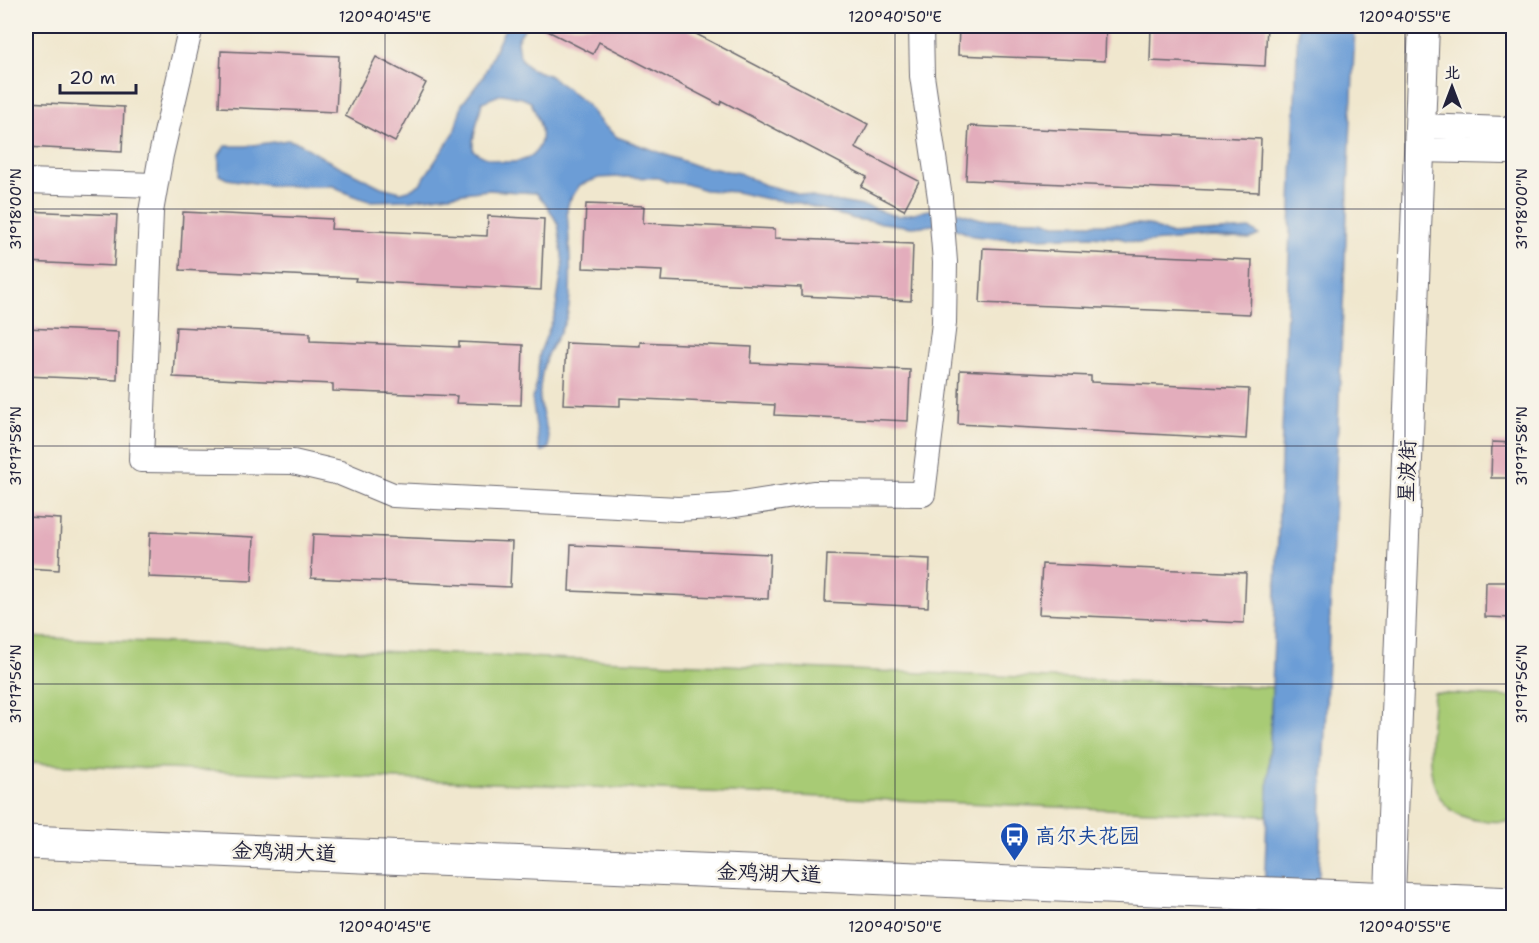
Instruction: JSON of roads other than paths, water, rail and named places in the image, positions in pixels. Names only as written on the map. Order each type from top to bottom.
[{"type":"main road","name":"金鸡湖大道","points":[[26,842],[1331,897],[1389,908],[1514,904]]},
{"type":"street","points":[[190,26],[155,185],[149,234],[141,460],[293,462],[340,473],[393,495],[697,509],[813,493],[923,494],[944,323],[945,245],[922,85],[921,26]]},
{"type":"street","name":"星波街","points":[[1389,908],[1424,26]]},
{"type":"street","points":[[1420,138],[1506,129],[1514,133]]},
{"type":"street","points":[[1420,138],[1507,152],[1514,147]]},
{"type":"street","points":[[26,181],[155,185]]},
{"type":"water","points":[[506,26],[526,26],[517,40],[522,60],[529,68],[548,75],[565,87],[588,106],[601,123],[617,137],[697,166],[739,173],[765,185],[816,198],[869,207],[899,216],[929,210],[950,210],[981,219],[1043,220],[1054,224],[1139,224],[1149,225],[1169,234],[1251,229],[1259,235],[1250,239],[1212,237],[1138,243],[1119,238],[1090,236],[1039,238],[1028,236],[1012,239],[983,237],[973,236],[954,228],[934,225],[912,227],[854,219],[796,202],[767,199],[736,192],[705,190],[658,178],[599,178],[580,185],[569,201],[567,210],[570,261],[568,312],[542,371],[540,396],[549,448],[541,452],[532,398],[535,392],[540,352],[555,314],[563,263],[558,224],[536,193],[488,190],[409,200],[369,201],[333,186],[275,186],[227,179],[219,175],[219,155],[225,146],[246,146],[288,140],[299,143],[325,159],[381,187],[401,192],[412,189],[420,184],[454,133],[462,104],[483,77]],"holes":[[[502,94],[531,102],[541,128],[540,144],[535,152],[528,158],[509,162],[489,159],[473,150],[473,140],[482,102]]]},
{"type":"water","points":[[1298,26],[1355,26],[1317,917],[1263,918]]},
{"type":"place","name":"高尔夫花园","points":[[1014,862]]}]
